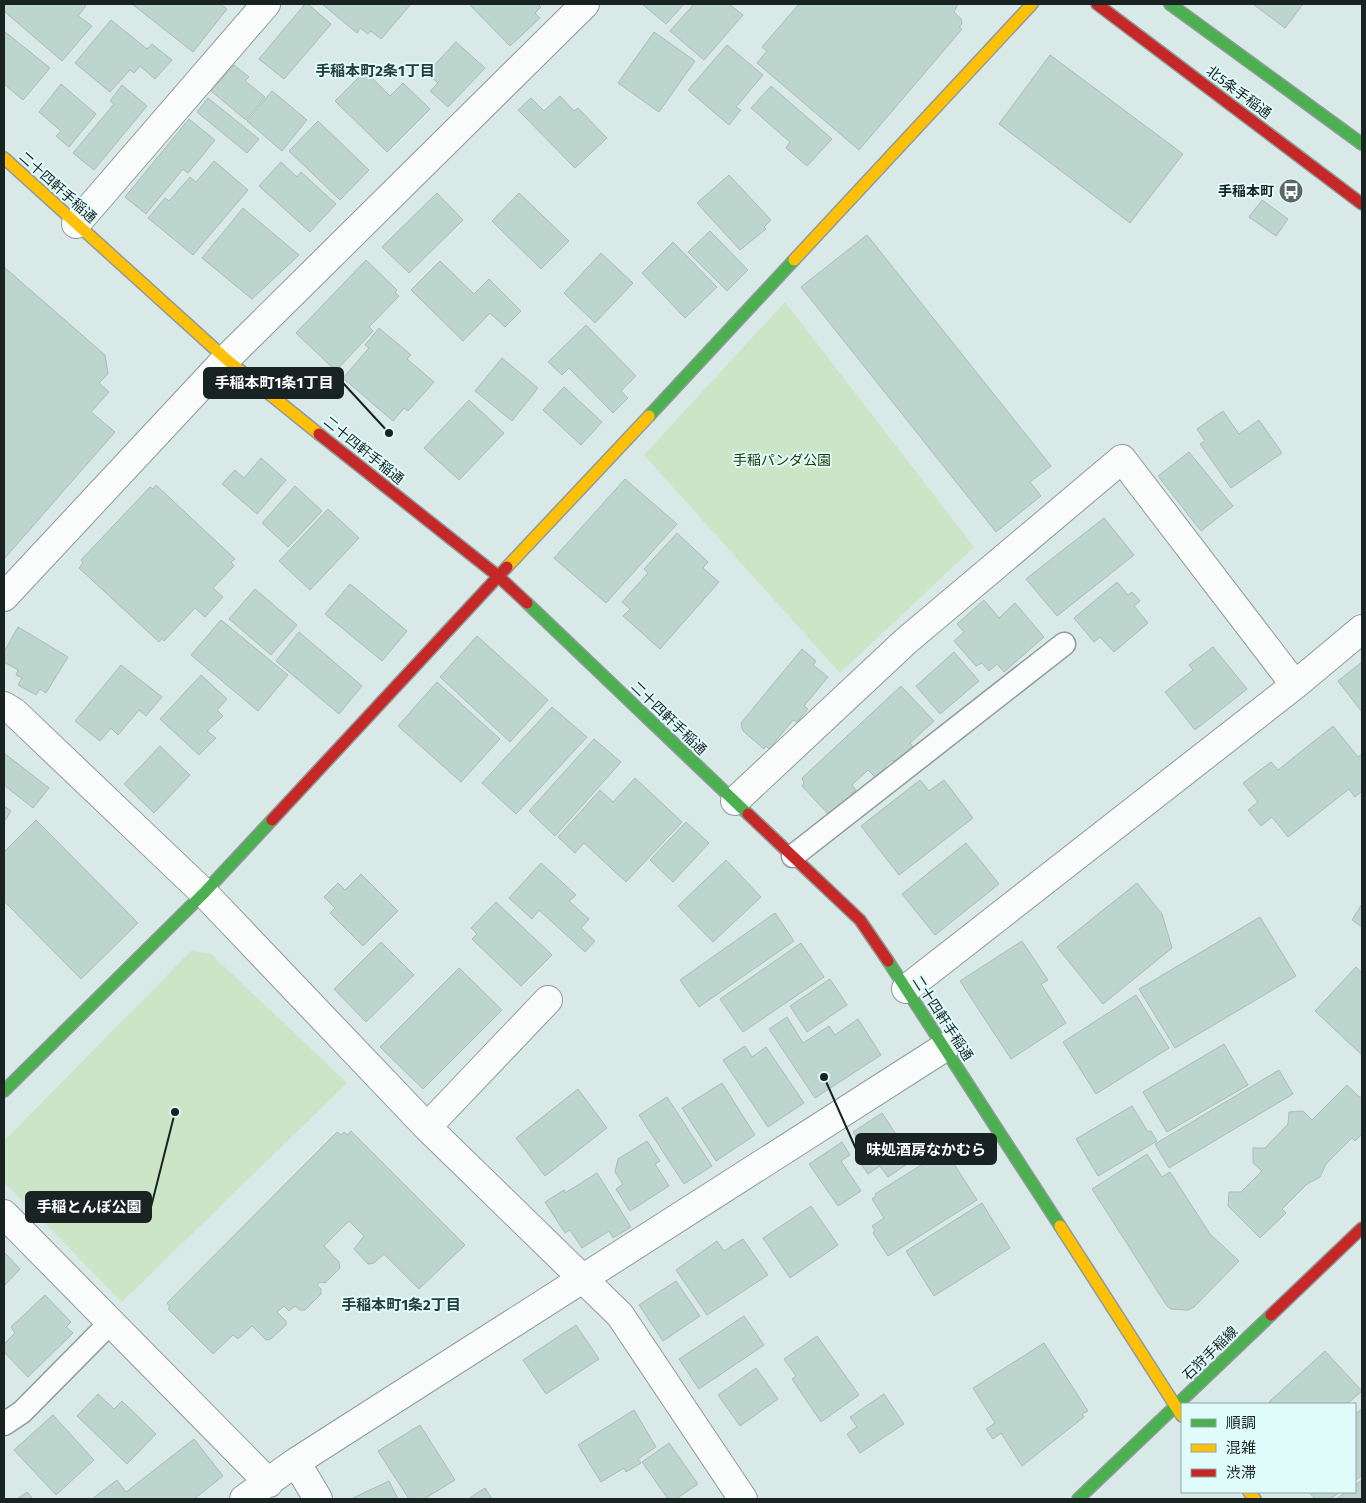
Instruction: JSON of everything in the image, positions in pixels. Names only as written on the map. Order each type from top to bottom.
[{"type":"main road","points":[[4,1091],[204,893],[1032,4]]},
{"type":"main road","name":"北5条手稲通","points":[[1097,4],[1362,204]]},
{"type":"main road","points":[[1170,4],[1362,144]]},
{"type":"main road","name":"二十四軒手稲通","points":[[4,158],[226,359],[498,576],[860,920],[945,1047],[1178,1412]]},
{"type":"main road","name":"石狩手稲線","points":[[1187,1403],[1362,1228]]},
{"type":"main road","name":"石狩手稲線","points":[[1078,1499],[1178,1412]]},
{"type":"street","points":[[76,224],[266,4]]},
{"type":"street","points":[[4,597],[226,359],[585,4]]},
{"type":"street","points":[[735,801],[906,641],[1122,459],[1295,685]]},
{"type":"street","points":[[906,989],[1295,685],[1362,629]]},
{"type":"street","points":[[4,706],[21,719],[204,893],[428,1127],[620,1315],[743,1499]]},
{"type":"street","points":[[428,1127],[548,1000]]},
{"type":"street","points":[[244,1499],[296,1462],[945,1047]]},
{"type":"street","points":[[4,1214],[269,1483]]},
{"type":"street","points":[[296,1462],[318,1499]]},
{"type":"lane","points":[[793,856],[1064,644]]},
{"type":"lane","points":[[4,1424],[22,1412],[111,1322]]},
{"type":"green space","name":"手稲パンダ公園","points":[[785,302],[974,547],[840,673],[644,455]]},
{"type":"green space","points":[[191,951],[211,954],[347,1083],[122,1302],[4,1182],[4,1141]]},
{"type":"building","points":[[4,4],[83,4],[86,6],[78,16],[92,26],[62,61],[4,11]]},
{"type":"building","points":[[132,4],[220,4],[227,9],[193,52]]},
{"type":"building","points":[[305,4],[308,4],[331,24],[284,79],[259,59]]},
{"type":"building","points":[[322,4],[411,4],[381,39],[371,31],[368,34],[360,28],[357,33]]},
{"type":"building","points":[[469,4],[538,4],[541,7],[535,13],[540,18],[510,46]]},
{"type":"building","points":[[642,4],[684,4],[666,24]]},
{"type":"building","points":[[694,4],[729,4],[743,15],[704,60],[670,31]]},
{"type":"building","points":[[799,4],[958,4],[954,12],[961,19],[962,24],[959,27],[962,29],[859,150],[757,63],[767,51],[762,47]]},
{"type":"building","points":[[1253,4],[1303,4],[1285,28]]},
{"type":"building","points":[[111,20],[147,49],[152,44],[172,60],[155,79],[140,66],[134,73],[130,70],[110,92],[75,63]]},
{"type":"building","points":[[4,31],[50,68],[23,100],[4,84]]},
{"type":"building","points":[[654,32],[695,61],[659,112],[618,83]]},
{"type":"building","points":[[456,42],[485,68],[448,107],[430,91],[438,83],[427,73]]},
{"type":"building","points":[[727,45],[763,75],[736,107],[741,110],[729,125],[688,90]]},
{"type":"building","points":[[1050,55],[1183,154],[1130,223],[999,124]]},
{"type":"building","points":[[234,65],[249,77],[245,81],[265,97],[246,120],[211,91]]},
{"type":"building","points":[[365,71],[390,96],[403,83],[430,109],[387,152],[335,101]]},
{"type":"building","points":[[61,84],[96,114],[69,147],[56,136],[61,131],[39,112]]},
{"type":"building","points":[[122,85],[147,106],[94,170],[73,153],[114,104],[110,101]]},
{"type":"building","points":[[771,86],[832,139],[807,166],[786,148],[790,142],[751,108]]},
{"type":"building","points":[[272,91],[307,120],[282,151],[247,121]]},
{"type":"building","points":[[560,96],[574,111],[578,108],[607,138],[575,168],[518,110],[531,98],[544,111]]},
{"type":"building","points":[[208,98],[259,139],[247,153],[197,112]]},
{"type":"building","points":[[189,119],[215,140],[188,173],[183,169],[146,214],[125,197]]},
{"type":"building","points":[[318,121],[369,170],[340,200],[289,151]]},
{"type":"building","points":[[214,161],[248,190],[193,255],[148,218],[165,198],[169,201],[190,177],[196,182]]},
{"type":"building","points":[[281,162],[297,177],[301,172],[336,204],[310,232],[259,186]]},
{"type":"building","points":[[729,175],[771,220],[764,227],[766,229],[740,250],[697,203]]},
{"type":"building","points":[[437,193],[463,220],[409,273],[382,247]]},
{"type":"building","points":[[519,193],[569,241],[541,269],[492,221]]},
{"type":"building","points":[[1262,200],[1288,219],[1276,236],[1249,217]]},
{"type":"building","points":[[243,208],[299,255],[252,299],[202,258]]},
{"type":"building","points":[[710,231],[748,270],[727,291],[688,252]]},
{"type":"building","points":[[867,235],[1051,466],[1030,482],[1041,496],[996,532],[801,287]]},
{"type":"building","points":[[673,242],[717,287],[685,318],[642,273]]},
{"type":"building","points":[[601,253],[633,283],[595,323],[564,293]]},
{"type":"building","points":[[366,260],[397,290],[395,293],[399,296],[369,327],[373,331],[336,371],[296,333]]},
{"type":"building","points":[[440,261],[474,294],[489,279],[521,311],[505,327],[490,313],[463,341],[411,290]]},
{"type":"building","points":[[4,267],[105,355],[108,374],[99,383],[109,392],[91,412],[115,432],[4,559]]},
{"type":"building","points":[[586,325],[636,376],[621,391],[628,398],[613,413],[569,368],[562,375],[548,362]]},
{"type":"building","points":[[379,328],[411,355],[407,359],[434,382],[408,411],[404,408],[393,421],[343,378],[369,348],[365,345]]},
{"type":"building","points":[[502,358],[538,388],[512,421],[475,391]]},
{"type":"building","points":[[564,387],[602,422],[581,445],[543,410]]},
{"type":"building","points":[[469,400],[504,433],[459,480],[424,448]]},
{"type":"building","points":[[1223,411],[1239,434],[1259,420],[1282,453],[1231,488],[1200,444],[1205,441],[1197,429]]},
{"type":"building","points":[[1189,452],[1233,506],[1201,531],[1158,476]]},
{"type":"building","points":[[261,458],[286,480],[257,514],[222,484],[235,470],[244,478]]},
{"type":"building","points":[[625,479],[677,524],[606,603],[554,558]]},
{"type":"building","points":[[156,485],[235,559],[231,562],[234,566],[213,588],[223,597],[205,617],[195,608],[164,641],[162,638],[159,642],[79,568],[83,563],[81,560],[150,487],[153,489]]},
{"type":"building","points":[[295,486],[322,511],[288,547],[262,523]]},
{"type":"building","points":[[328,509],[359,538],[310,590],[279,561]]},
{"type":"building","points":[[1104,518],[1134,555],[1057,616],[1026,579]]},
{"type":"building","points":[[677,533],[708,562],[703,568],[719,582],[660,649],[623,616],[630,609],[622,602],[648,573],[644,569]]},
{"type":"building","points":[[1117,582],[1128,595],[1132,592],[1140,601],[1134,606],[1148,623],[1114,652],[1100,637],[1094,642],[1074,618]]},
{"type":"building","points":[[350,584],[407,631],[382,661],[325,614]]},
{"type":"building","points":[[255,589],[297,625],[271,655],[229,619]]},
{"type":"building","points":[[984,600],[999,618],[1015,603],[1044,637],[1004,672],[997,664],[989,671],[982,663],[976,666],[954,641],[964,632],[957,624]]},
{"type":"building","points":[[221,620],[288,675],[258,711],[191,655]]},
{"type":"building","points":[[18,627],[68,657],[46,693],[40,689],[36,695],[18,685],[22,678],[16,675],[18,670],[4,662],[4,652]]},
{"type":"building","points":[[299,632],[362,686],[339,714],[276,661]]},
{"type":"building","points":[[477,636],[548,700],[510,742],[440,677]]},
{"type":"building","points":[[1213,647],[1247,689],[1195,730],[1165,692],[1193,670],[1189,665]]},
{"type":"building","points":[[802,649],[816,661],[813,665],[828,677],[804,706],[808,709],[797,722],[793,720],[769,749],[766,746],[764,749],[743,731],[741,723]]},
{"type":"building","points":[[954,652],[979,681],[940,714],[916,686]]},
{"type":"building","points":[[1362,662],[1362,712],[1338,681]]},
{"type":"building","points":[[121,665],[162,697],[146,716],[139,710],[118,735],[111,728],[100,741],[75,721]]},
{"type":"building","points":[[201,675],[227,699],[217,710],[223,716],[207,731],[216,738],[199,755],[160,719]]},
{"type":"building","points":[[437,682],[500,739],[461,782],[398,726]]},
{"type":"building","points":[[901,686],[934,721],[910,743],[913,747],[896,763],[892,760],[885,766],[888,770],[878,780],[868,770],[852,785],[856,790],[829,815],[802,786],[804,783],[802,778]]},
{"type":"building","points":[[552,707],[587,737],[516,814],[482,783]]},
{"type":"building","points":[[1333,726],[1358,757],[1362,754],[1362,791],[1355,797],[1349,789],[1288,837],[1272,817],[1261,826],[1248,810],[1258,802],[1243,783],[1271,762],[1278,770]]},
{"type":"building","points":[[594,739],[621,762],[555,836],[529,811]]},
{"type":"building","points":[[160,746],[190,775],[154,813],[124,784]]},
{"type":"building","points":[[4,753],[49,788],[33,808],[4,785]]},
{"type":"building","points":[[635,778],[682,822],[626,882],[584,843],[575,853],[558,837],[600,790],[613,802]]},
{"type":"building","points":[[920,780],[929,791],[944,780],[973,818],[899,875],[861,826]]},
{"type":"building","points":[[4,806],[11,811],[4,822]]},
{"type":"building","points":[[36,820],[138,923],[81,979],[4,901],[4,852]]},
{"type":"building","points":[[686,822],[709,843],[673,882],[650,860]]},
{"type":"building","points":[[966,843],[999,884],[935,935],[902,894]]},
{"type":"building","points":[[726,860],[761,897],[713,942],[678,906]]},
{"type":"building","points":[[541,863],[576,895],[569,901],[589,919],[581,928],[595,941],[585,952],[539,910],[532,919],[509,898]]},
{"type":"building","points":[[361,874],[398,911],[363,946],[330,913],[335,908],[324,897],[338,883],[345,890]]},
{"type":"building","points":[[1137,883],[1162,914],[1172,948],[1103,1004],[1057,947]]},
{"type":"building","points":[[496,902],[552,955],[521,986],[472,939],[477,934],[471,928]]},
{"type":"building","points":[[1362,904],[1362,927],[1352,920]]},
{"type":"building","points":[[775,913],[794,941],[699,1007],[680,980]]},
{"type":"building","points":[[1260,917],[1296,976],[1175,1048],[1139,989]]},
{"type":"building","points":[[1022,941],[1048,980],[1041,984],[1066,1023],[1011,1059],[960,981]]},
{"type":"building","points":[[381,942],[414,975],[366,1022],[334,989]]},
{"type":"building","points":[[801,943],[824,977],[743,1032],[720,999]]},
{"type":"building","points":[[1356,967],[1362,973],[1362,1055],[1315,1011]]},
{"type":"building","points":[[459,968],[502,1010],[423,1089],[380,1047]]},
{"type":"building","points":[[830,979],[847,1005],[807,1032],[790,1006]]},
{"type":"building","points":[[1136,995],[1169,1048],[1096,1094],[1063,1042]]},
{"type":"building","points":[[787,1017],[803,1043],[829,1026],[835,1035],[858,1019],[881,1055],[815,1098],[769,1029]]},
{"type":"building","points":[[1224,1044],[1248,1085],[1167,1132],[1143,1092]]},
{"type":"building","points":[[745,1046],[752,1057],[766,1047],[804,1103],[768,1127],[723,1060]]},
{"type":"building","points":[[1279,1070],[1293,1094],[1169,1168],[1155,1144]]},
{"type":"building","points":[[722,1083],[755,1135],[716,1161],[682,1108]]},
{"type":"building","points":[[1347,1085],[1359,1097],[1362,1097],[1362,1134],[1355,1141],[1352,1138],[1326,1164],[1320,1177],[1307,1184],[1282,1209],[1286,1213],[1260,1238],[1228,1206],[1229,1192],[1241,1192],[1262,1171],[1253,1163],[1253,1148],[1265,1148],[1288,1124],[1289,1112],[1303,1111],[1312,1120]]},
{"type":"building","points":[[578,1089],[607,1128],[545,1176],[516,1138]]},
{"type":"building","points":[[667,1097],[712,1166],[684,1184],[639,1115]]},
{"type":"building","points":[[1132,1106],[1148,1132],[1151,1131],[1157,1141],[1098,1176],[1076,1139]]},
{"type":"building","points":[[882,1113],[913,1160],[888,1177],[880,1166],[868,1174],[856,1157],[865,1150],[853,1132]]},
{"type":"building","points":[[351,1131],[465,1245],[419,1289],[384,1254],[374,1263],[368,1264],[354,1249],[364,1236],[349,1221],[324,1246],[339,1262],[340,1268],[325,1283],[320,1282],[317,1285],[321,1289],[321,1294],[305,1310],[300,1310],[295,1306],[289,1311],[284,1306],[277,1312],[286,1321],[286,1325],[271,1339],[266,1340],[252,1326],[238,1339],[233,1335],[213,1354],[168,1309],[170,1307],[167,1303],[337,1132],[341,1135],[344,1132],[348,1135]]},
{"type":"building","points":[[647,1141],[660,1161],[655,1164],[669,1186],[630,1211],[616,1189],[623,1184],[615,1172],[618,1159]]},
{"type":"building","points":[[842,1142],[850,1155],[841,1161],[861,1191],[838,1206],[809,1164]]},
{"type":"building","points":[[945,1150],[977,1200],[888,1256],[873,1233],[875,1230],[872,1226],[884,1218],[872,1199],[876,1196],[875,1194]]},
{"type":"building","points":[[1147,1154],[1162,1177],[1170,1172],[1210,1234],[1239,1261],[1194,1307],[1188,1310],[1171,1309],[1167,1306],[1092,1189]]},
{"type":"building","points":[[597,1173],[631,1227],[613,1238],[609,1231],[582,1248],[570,1230],[565,1233],[545,1202],[564,1190],[565,1193]]},
{"type":"building","points":[[982,1203],[1010,1248],[934,1296],[906,1251]]},
{"type":"building","points":[[811,1206],[838,1245],[790,1278],[763,1238]]},
{"type":"building","points":[[743,1239],[768,1275],[707,1315],[676,1270],[717,1241],[724,1251]]},
{"type":"building","points":[[4,1252],[20,1269],[4,1286]]},
{"type":"building","points":[[676,1281],[700,1316],[663,1341],[639,1305]]},
{"type":"building","points":[[45,1295],[71,1322],[66,1327],[73,1333],[28,1377],[4,1352],[4,1344],[15,1333],[11,1327]]},
{"type":"building","points":[[744,1316],[764,1345],[699,1389],[679,1359]]},
{"type":"building","points":[[576,1325],[599,1359],[546,1394],[523,1360]]},
{"type":"building","points":[[817,1336],[859,1395],[821,1422],[792,1379],[796,1376],[784,1359]]},
{"type":"building","points":[[1044,1343],[1088,1411],[1082,1414],[1084,1417],[1022,1466],[1001,1433],[993,1439],[986,1429],[995,1423],[973,1388]]},
{"type":"building","points":[[1325,1351],[1362,1391],[1348,1403],[1269,1403]]},
{"type":"building","points":[[756,1368],[778,1399],[740,1426],[718,1395]]},
{"type":"building","points":[[98,1394],[114,1409],[122,1401],[156,1434],[127,1464],[77,1416]]},
{"type":"building","points":[[884,1394],[904,1424],[860,1453],[847,1434],[857,1427],[850,1417]]},
{"type":"building","points":[[1362,1409],[1362,1475],[1356,1480],[1356,1413]]},
{"type":"building","points":[[634,1410],[656,1447],[638,1459],[641,1463],[626,1472],[624,1468],[601,1482],[578,1445]]},
{"type":"building","points":[[53,1415],[94,1460],[56,1495],[14,1450]]},
{"type":"building","points":[[420,1425],[455,1480],[424,1499],[409,1499],[378,1451]]},
{"type":"building","points":[[194,1439],[223,1476],[194,1499],[92,1499],[117,1480],[126,1492]]},
{"type":"building","points":[[669,1443],[698,1484],[676,1499],[668,1499],[642,1462]]},
{"type":"building","points":[[1362,1480],[1362,1499],[1336,1499],[1345,1493],[1356,1493],[1356,1484]]},
{"type":"building","points":[[389,1481],[398,1499],[351,1499]]},
{"type":"building","points":[[485,1488],[492,1499],[468,1499]]},
{"type":"building","points":[[27,1492],[33,1499],[17,1499]]},
{"type":"building","points":[[1310,1493],[1339,1493],[1330,1499],[1315,1499]]},
{"type":"traffic: fast","points":[[1170,4],[1362,144]]},
{"type":"traffic: fast","points":[[649,416],[794,260]]},
{"type":"traffic: fast","points":[[527,603],[748,814]]},
{"type":"traffic: fast","points":[[4,1091],[204,893],[272,820]]},
{"type":"traffic: fast","points":[[888,961],[1060,1226]]},
{"type":"traffic: fast","points":[[1078,1499],[1271,1315]]},
{"type":"traffic: slow","points":[[794,260],[1032,4]]},
{"type":"traffic: slow","points":[[4,158],[226,359],[319,434]]},
{"type":"traffic: slow","points":[[507,567],[649,416]]},
{"type":"traffic: slow","points":[[1060,1226],[1181,1414]]},
{"type":"traffic: slow","points":[[1250,1493],[1255,1499]]},
{"type":"traffic: jam","points":[[1097,4],[1362,204]]},
{"type":"traffic: jam","points":[[319,434],[498,576],[527,603]]},
{"type":"traffic: jam","points":[[272,820],[507,567]]},
{"type":"traffic: jam","points":[[748,814],[860,920],[888,961]]},
{"type":"traffic: jam","points":[[1271,1315],[1362,1228]]},
{"type":"place","name":"手稲本町","points":[[1291,191]]},
{"type":"place","name":"手稲本町1条1丁目","points":[[389,433]]},
{"type":"place","name":"味処酒房なかむら","points":[[824,1077]]},
{"type":"place","name":"手稲とんぼ公園","points":[[175,1112]]},
{"type":"district","name":"手稲本町2条1丁目","points":[[375,71]]},
{"type":"district","name":"手稲本町1条2丁目","points":[[401,1305]]}]
